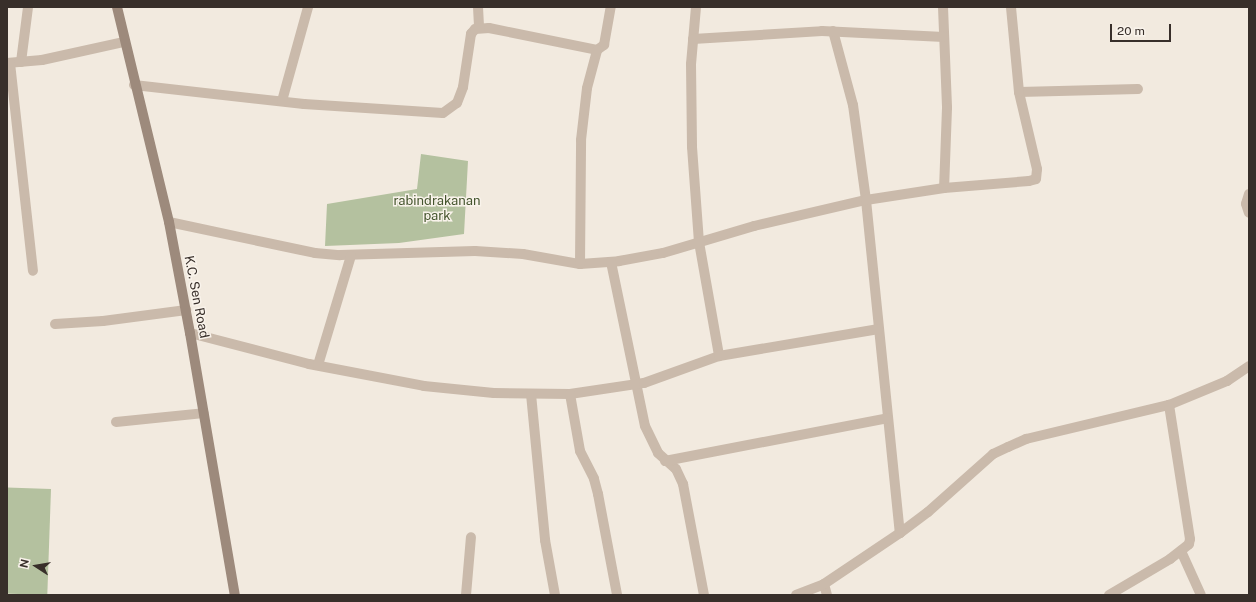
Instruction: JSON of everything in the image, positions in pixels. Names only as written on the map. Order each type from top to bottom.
[{"type":"street","points":[[21,62],[28,7]]},
{"type":"street","name":"K.C. Sen Road","points":[[117,7],[123,42],[169,222],[186,310],[235,595]]},
{"type":"street","points":[[282,101],[308,7]]},
{"type":"street","points":[[478,7],[479,27]]},
{"type":"street","points":[[580,264],[581,140],[587,88],[597,50],[604,45],[611,7]]},
{"type":"street","points":[[696,7],[690,107],[699,242],[719,356]]},
{"type":"street","points":[[943,7],[947,108],[944,188]]},
{"type":"street","points":[[169,222],[315,252],[352,256],[475,251],[523,254],[580,264],[611,262],[663,253],[754,226],[866,200],[944,188],[1026,182],[1036,179],[1037,169],[1019,92],[1011,7]]},
{"type":"street","points":[[134,85],[282,101],[442,113],[457,103],[463,87],[471,34],[479,27]]},
{"type":"street","points":[[479,27],[597,50]]},
{"type":"street","points":[[693,39],[833,31],[944,37]]},
{"type":"street","points":[[833,31],[852,105],[866,200],[900,533]]},
{"type":"street","points":[[33,271],[9,63],[123,42]]},
{"type":"street","points":[[1019,92],[1138,89]]},
{"type":"street","points":[[1249,194],[1246,204],[1249,213]]},
{"type":"street","points":[[318,365],[352,256]]},
{"type":"street","points":[[611,262],[635,385],[645,426],[658,453],[665,462],[676,469],[683,484],[704,595]]},
{"type":"street","points":[[55,324],[103,321],[186,310]]},
{"type":"street","points":[[190,333],[318,365],[424,386],[531,394],[570,394],[635,385],[719,356],[879,329]]},
{"type":"street","points":[[796,595],[824,584],[900,533],[928,512],[993,454],[1026,439],[1169,406],[1227,381],[1249,366]]},
{"type":"street","points":[[531,394],[545,540],[555,595]]},
{"type":"street","points":[[570,394],[580,451],[594,479],[598,494],[617,595]]},
{"type":"street","points":[[1109,595],[1189,544],[1190,532],[1169,406]]},
{"type":"street","points":[[116,422],[204,414]]},
{"type":"street","points":[[665,462],[888,418]]},
{"type":"street","points":[[466,595],[470,537]]},
{"type":"street","points":[[1181,550],[1201,595]]},
{"type":"street","points":[[824,584],[827,595]]},
{"type":"green space","name":"rabindrakanan park","points":[[421,154],[468,161],[464,234],[399,243],[325,246],[327,204],[417,189]]},
{"type":"green space","points":[[7,487],[51,489],[47,595],[7,594]]}]
